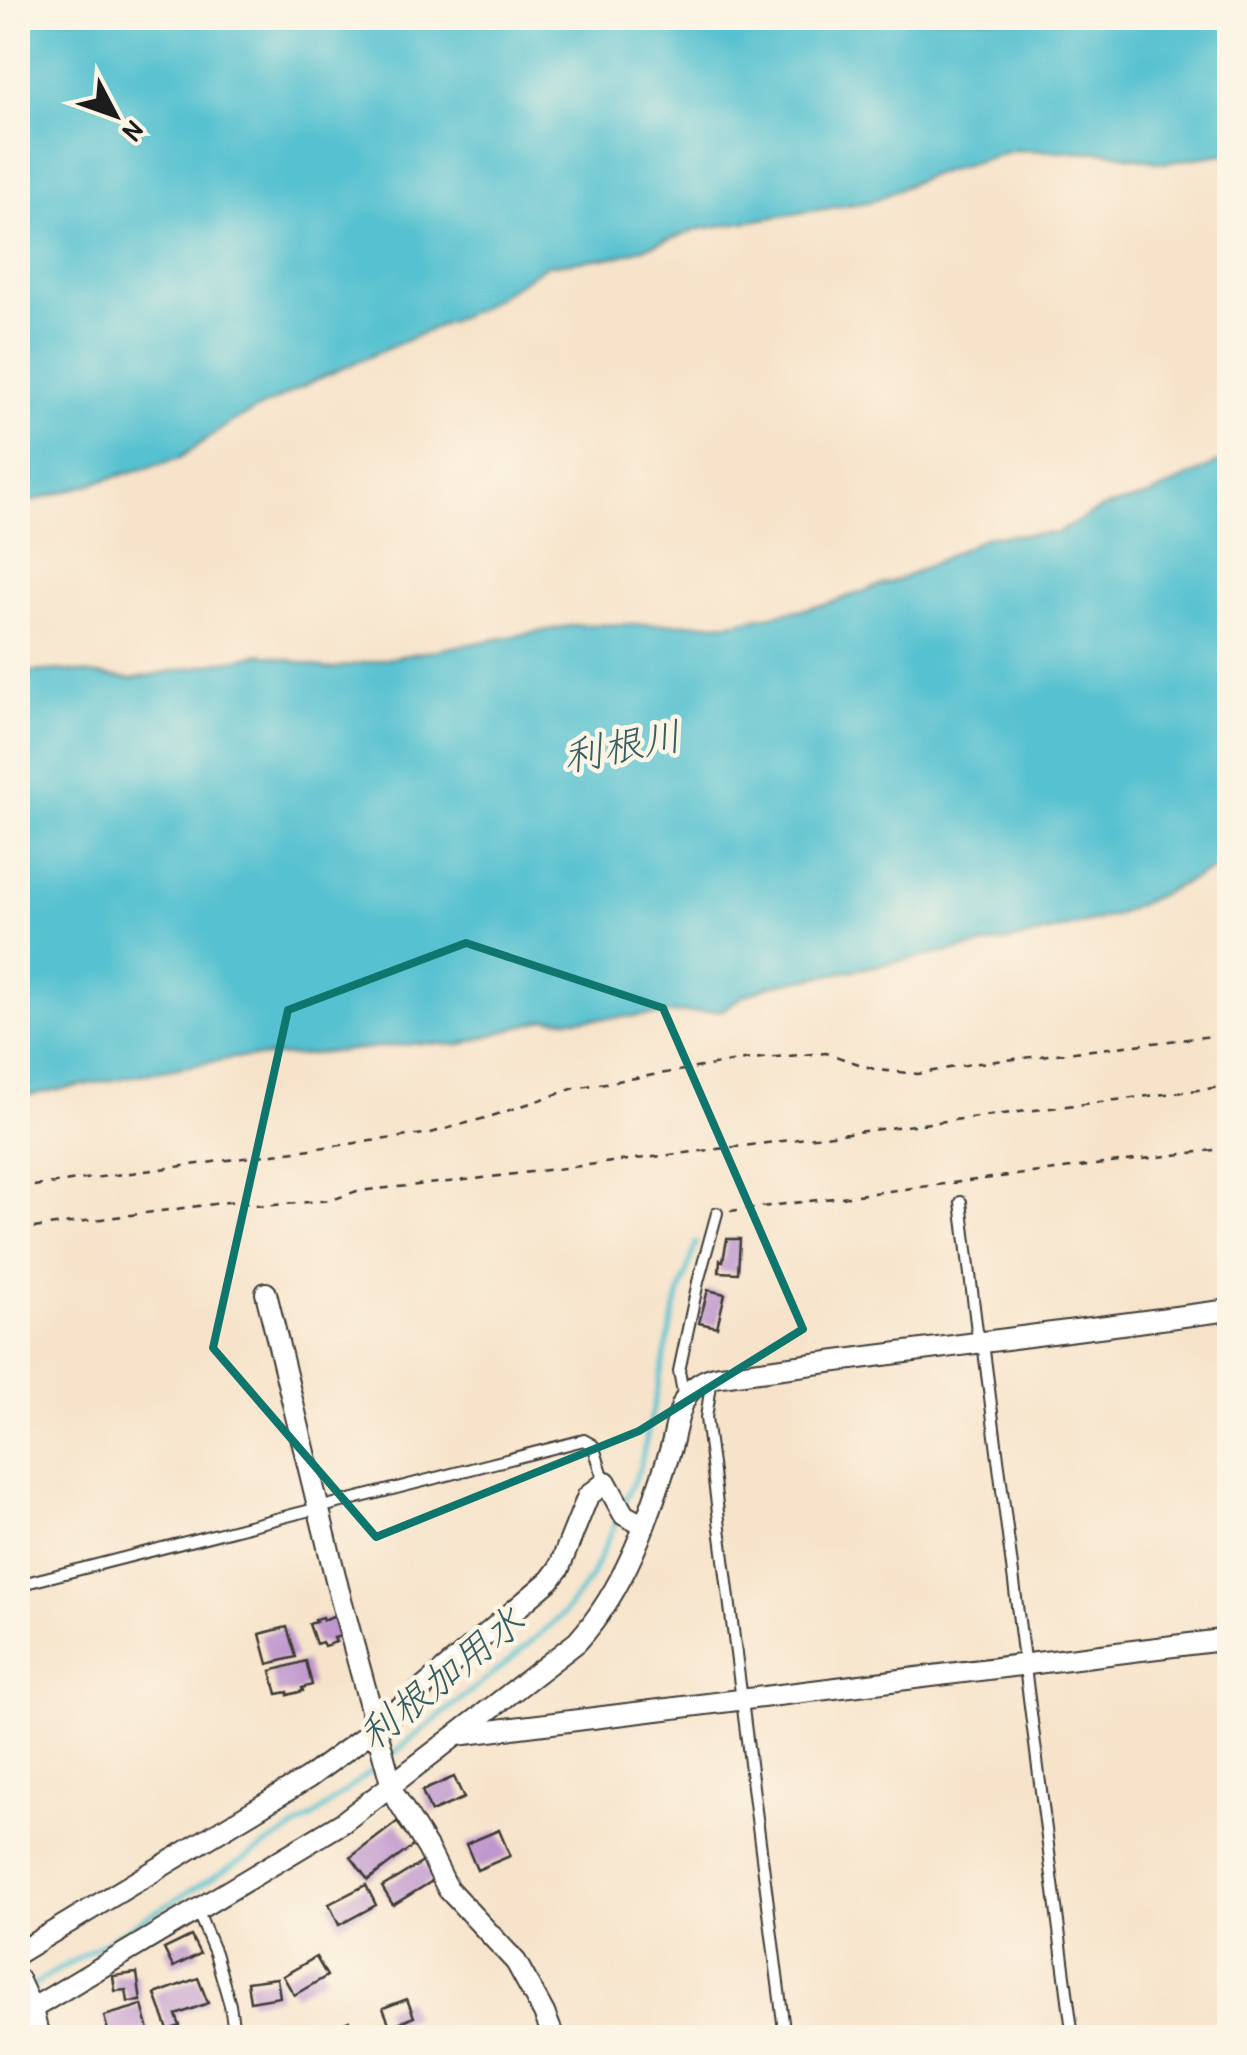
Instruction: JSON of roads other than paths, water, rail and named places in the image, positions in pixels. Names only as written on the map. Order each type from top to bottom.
[{"type":"street","points":[[266,1293],[394,1794],[448,1889],[516,1962],[554,2038]]},
{"type":"street","points":[[39,2038],[23,1997],[198,1910],[342,1823],[577,1642],[596,1620],[633,1558],[684,1399],[696,1385],[713,1377],[1230,1310]]},
{"type":"street","points":[[18,1953],[308,1778],[376,1728],[550,1580],[559,1568],[588,1496],[606,1482],[624,1515],[643,1525]]},
{"type":"street","points":[[455,1736],[1230,1640]]},
{"type":"lane","points":[[961,1202],[983,1344],[1072,2035],[1025,2038]]},
{"type":"lane","points":[[684,1399],[680,1371],[717,1213]]},
{"type":"lane","points":[[713,1377],[706,1418],[785,2038]]},
{"type":"lane","points":[[18,1585],[584,1440],[593,1445],[606,1482]]},
{"type":"lane","points":[[198,1910],[215,1953],[235,2038]]},
{"type":"water","points":[[18,18],[1229,18],[1229,153],[1163,163],[1108,152],[1014,150],[925,177],[873,201],[700,229],[620,256],[547,265],[478,309],[318,379],[230,423],[180,458],[18,505]]},
{"type":"water","name":"利根川","points":[[1229,457],[1229,862],[1116,915],[1028,937],[769,986],[722,1010],[546,1019],[459,1045],[421,1043],[233,1058],[18,1097],[18,673],[58,670],[131,679],[263,654],[329,669],[576,625],[731,623],[824,605],[905,577],[989,536],[1057,533],[1102,508],[1149,496]]},
{"type":"waterway","name":"利根加用水","points":[[625,1500],[640,1467],[676,1305],[696,1243]]},
{"type":"waterway","name":"利根加用水","points":[[390,1756],[563,1614],[590,1579],[619,1515]]},
{"type":"waterway","name":"利根加用水","points":[[28,1988],[312,1818],[381,1763]]}]
